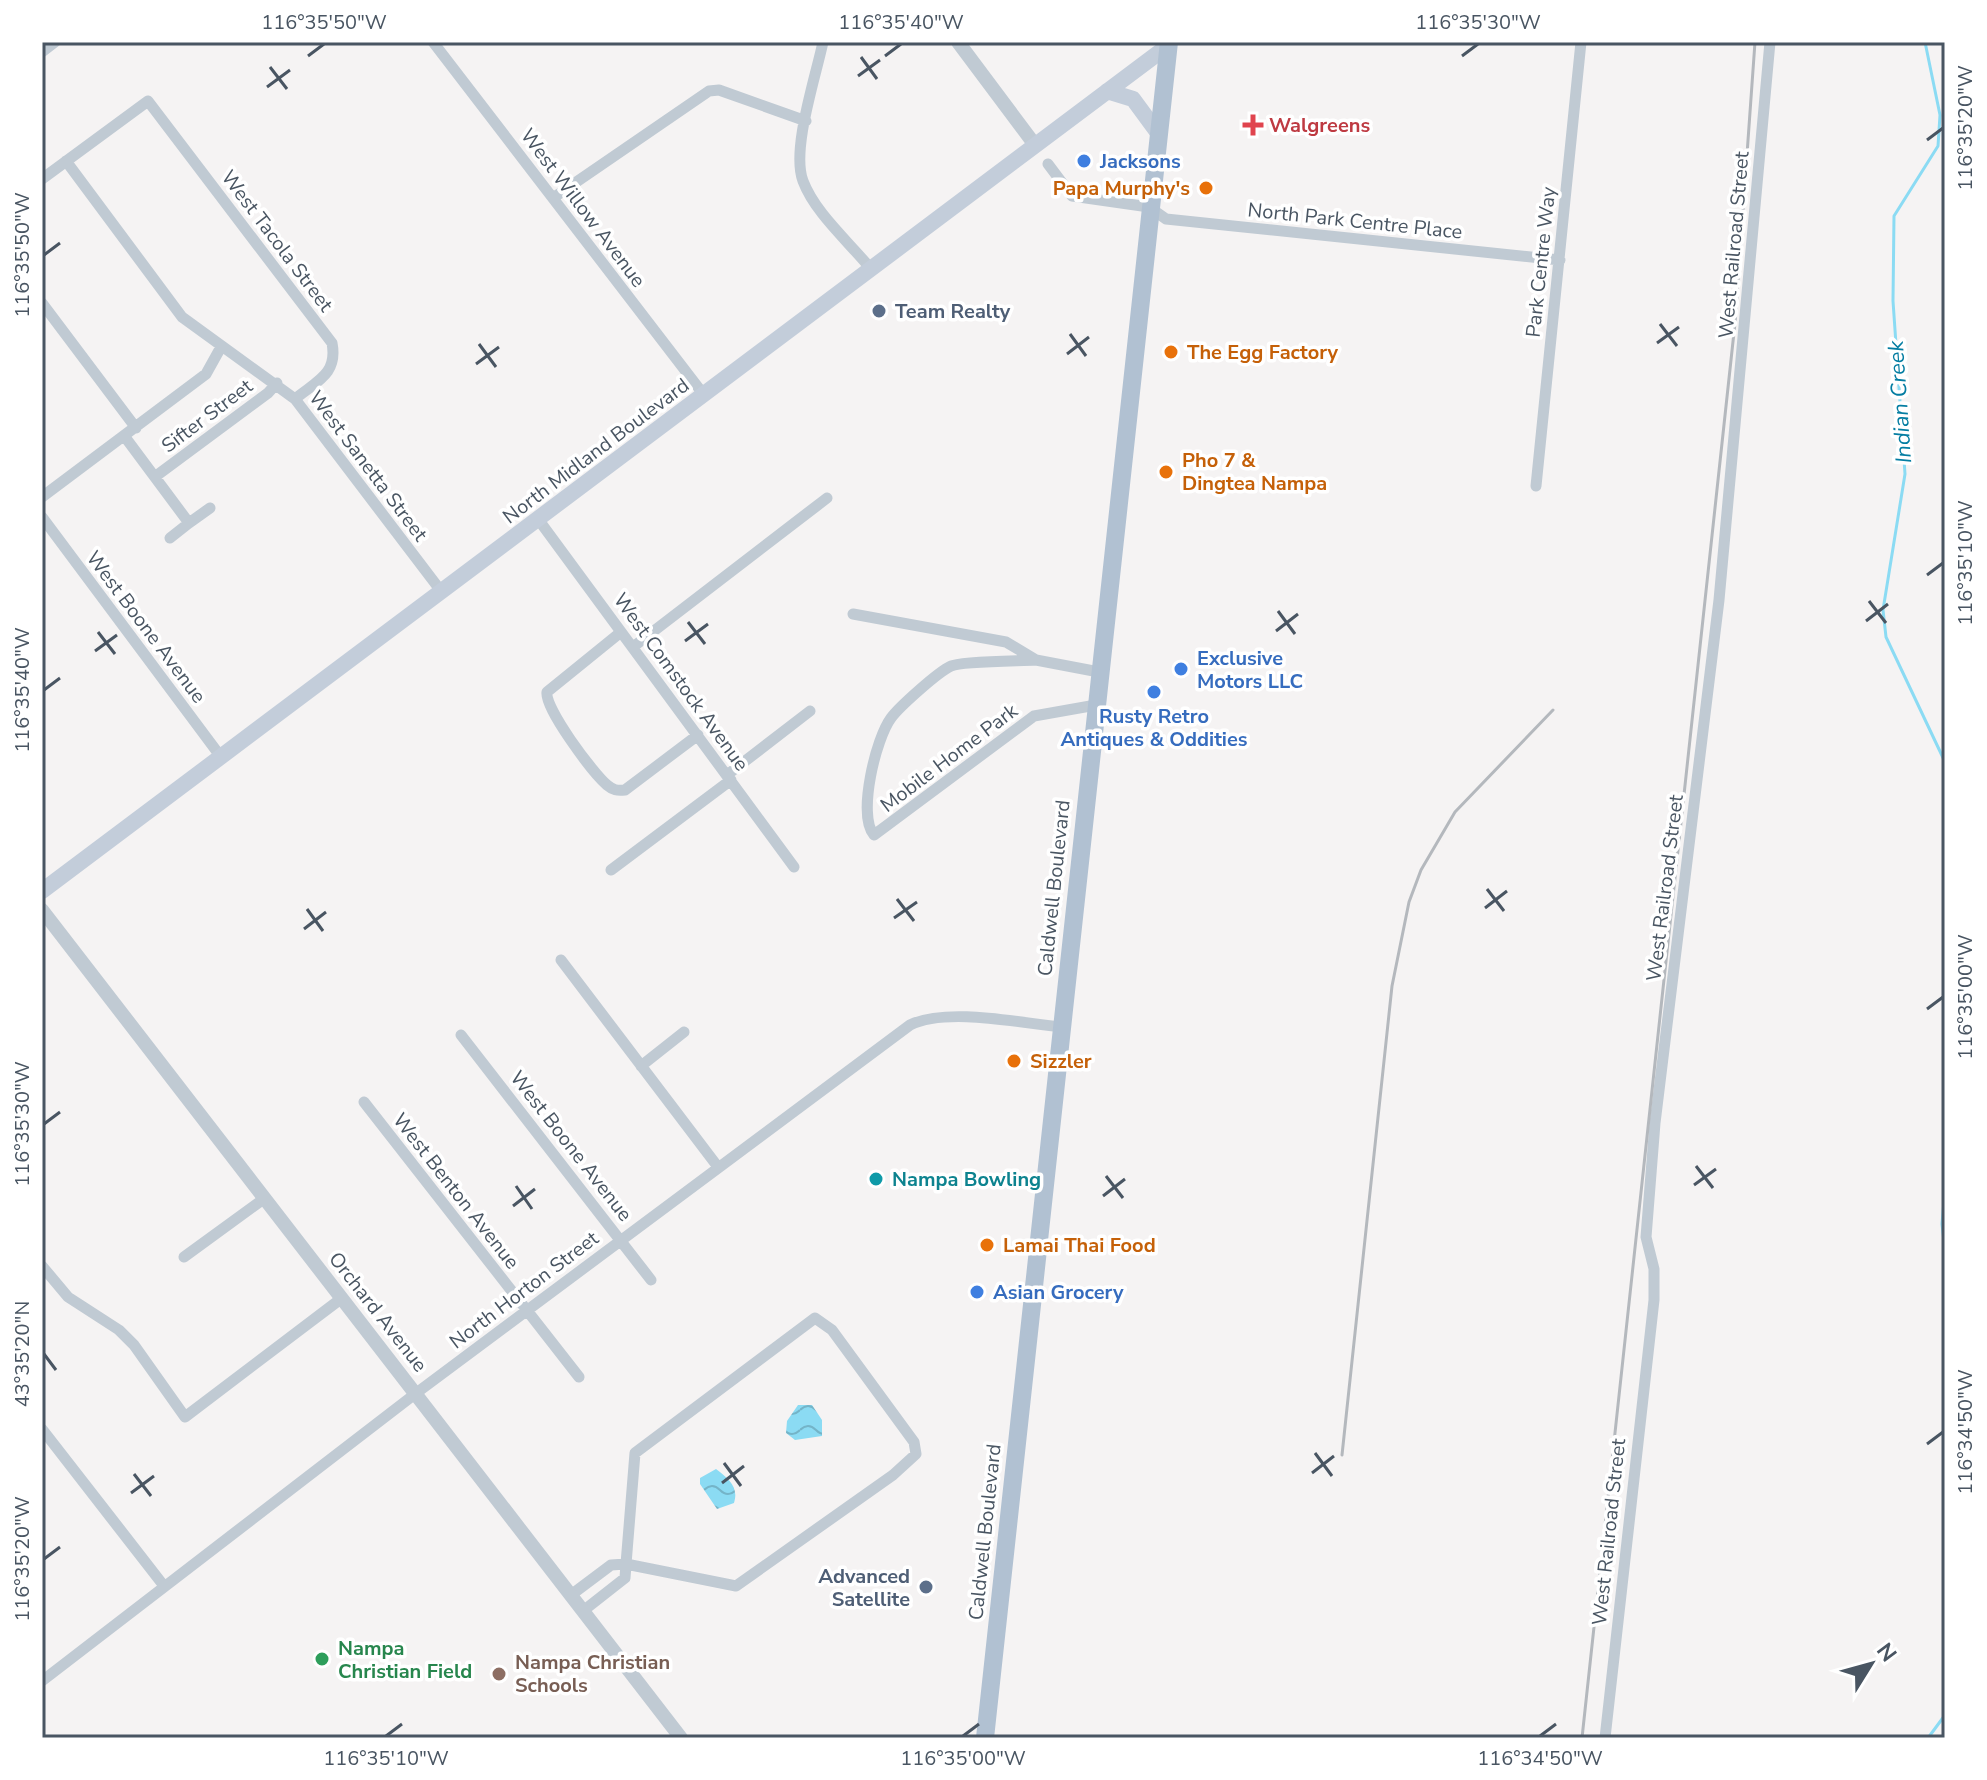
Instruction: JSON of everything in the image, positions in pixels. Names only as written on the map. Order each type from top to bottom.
[{"type":"main road","name":"North Midland Boulevard","points":[[42,891],[1170,43]]},
{"type":"main road","name":"Caldwell Boulevard","points":[[985,1738],[1149,207],[1170,43]]},
{"type":"main road","points":[[1107,91],[1127,96],[1140,104],[1158,133]]},
{"type":"street","points":[[42,52],[55,42]]},
{"type":"street","name":"West Willow Avenue","points":[[433,42],[704,395]]},
{"type":"street","points":[[823,42],[799,156],[802,179],[812,198],[871,269]]},
{"type":"street","points":[[958,42],[1035,145]]},
{"type":"street","name":"Park Centre Way","points":[[1536,486],[1581,42]]},
{"type":"street","name":"West Railroad Street","points":[[1605,1738],[1654,1300],[1654,1269],[1646,1237],[1655,1123],[1719,600],[1770,42]]},
{"type":"street","points":[[553,198],[709,91],[719,90],[806,121]]},
{"type":"street","name":"West Tacola Street","points":[[66,161],[148,101],[332,343],[335,360],[329,372],[295,399]]},
{"type":"street","points":[[42,179],[66,161]]},
{"type":"street","name":"West Sanetta Street","points":[[66,161],[182,317],[295,399],[441,591]]},
{"type":"street","name":"North Park Centre Place","points":[[1048,164],[1072,196],[1149,207],[1166,219],[1560,260]]},
{"type":"street","points":[[42,303],[136,428]]},
{"type":"street","points":[[42,497],[206,374],[221,347]]},
{"type":"street","name":"Sifter Street","points":[[156,476],[268,393],[277,383]]},
{"type":"street","points":[[125,437],[189,523]]},
{"type":"street","points":[[633,647],[827,498]]},
{"type":"street","points":[[170,538],[210,508]]},
{"type":"street","name":"West Boone Avenue","points":[[42,517],[221,757]]},
{"type":"street","name":"West Comstock Avenue","points":[[538,519],[794,867]]},
{"type":"street","name":"Mobile Home Park","points":[[853,614],[1006,642],[1036,660]]},
{"type":"street","points":[[621,632],[547,692],[549,706],[593,769],[608,786],[625,790],[698,735]]},
{"type":"street","name":"Mobile Home Park","points":[[1096,705],[1034,716],[874,835],[869,828],[867,804],[877,747],[892,717],[952,665],[1036,660],[1099,672]]},
{"type":"street","points":[[611,870],[810,711]]},
{"type":"street","name":"Orchard Avenue","points":[[42,910],[681,1738]]},
{"type":"street","points":[[561,960],[718,1167]]},
{"type":"street","name":"North Horton Street","points":[[42,1681],[415,1394],[917,1022],[948,1017],[1061,1027]]},
{"type":"street","points":[[641,1066],[684,1032]]},
{"type":"street","name":"West Boone Avenue","points":[[461,1035],[651,1280]]},
{"type":"street","name":"West Benton Avenue","points":[[364,1102],[579,1377]]},
{"type":"street","points":[[184,1257],[265,1198]]},
{"type":"street","points":[[42,1266],[68,1297],[119,1330],[134,1345],[185,1417],[342,1298]]},
{"type":"street","points":[[571,1595],[611,1565],[626,1564],[736,1586],[898,1471],[916,1454],[914,1442],[832,1330],[815,1318],[635,1453],[626,1564],[625,1578],[583,1611]]},
{"type":"street","points":[[42,1429],[164,1586]]},
{"type":"water","points":[[798,1405],[812,1405],[822,1420],[822,1436],[795,1440],[786,1433],[787,1421]]},
{"type":"water","points":[[716,1469],[729,1480],[735,1492],[734,1503],[717,1509],[700,1484],[700,1478]]},
{"type":"waterway","name":"Indian Creek","points":[[1925,42],[1940,115],[1938,146],[1894,216],[1893,301],[1905,474],[1883,610],[1886,637],[1945,762]]},
{"type":"waterway","name":"Indian Creek","points":[[1945,1190],[1942,1224],[1945,1250]]},
{"type":"waterway","name":"Indian Creek","points":[[1928,1738],[1945,1715]]},
{"type":"railway","points":[[1582,1738],[1735,323],[1755,42]]},
{"type":"railway","points":[[1342,1455],[1392,986],[1409,902],[1421,870],[1455,812],[1553,710]]},
{"type":"place","name":"Walgreens","points":[[1253,125]]},
{"type":"place","name":"Jacksons","points":[[1084,161]]},
{"type":"place","name":"Papa Murphy's","points":[[1206,188]]},
{"type":"place","name":"Team Realty","points":[[879,311]]},
{"type":"place","name":"The Egg Factory","points":[[1171,352]]},
{"type":"place","name":"Pho 7 & Dingtea Nampa","points":[[1166,472]]},
{"type":"place","name":"Exclusive Motors LLC","points":[[1181,669]]},
{"type":"place","name":"Rusty Retro Antiques & Oddities","points":[[1154,692]]},
{"type":"place","name":"Sizzler","points":[[1014,1061]]},
{"type":"place","name":"Nampa Bowling","points":[[876,1179]]},
{"type":"place","name":"Lamai Thai Food","points":[[987,1245]]},
{"type":"place","name":"Asian Grocery","points":[[977,1292]]},
{"type":"place","name":"Advanced Satellite","points":[[926,1587]]},
{"type":"place","name":"Nampa Christian Field","points":[[322,1659]]},
{"type":"place","name":"Nampa Christian Schools","points":[[499,1674]]}]
